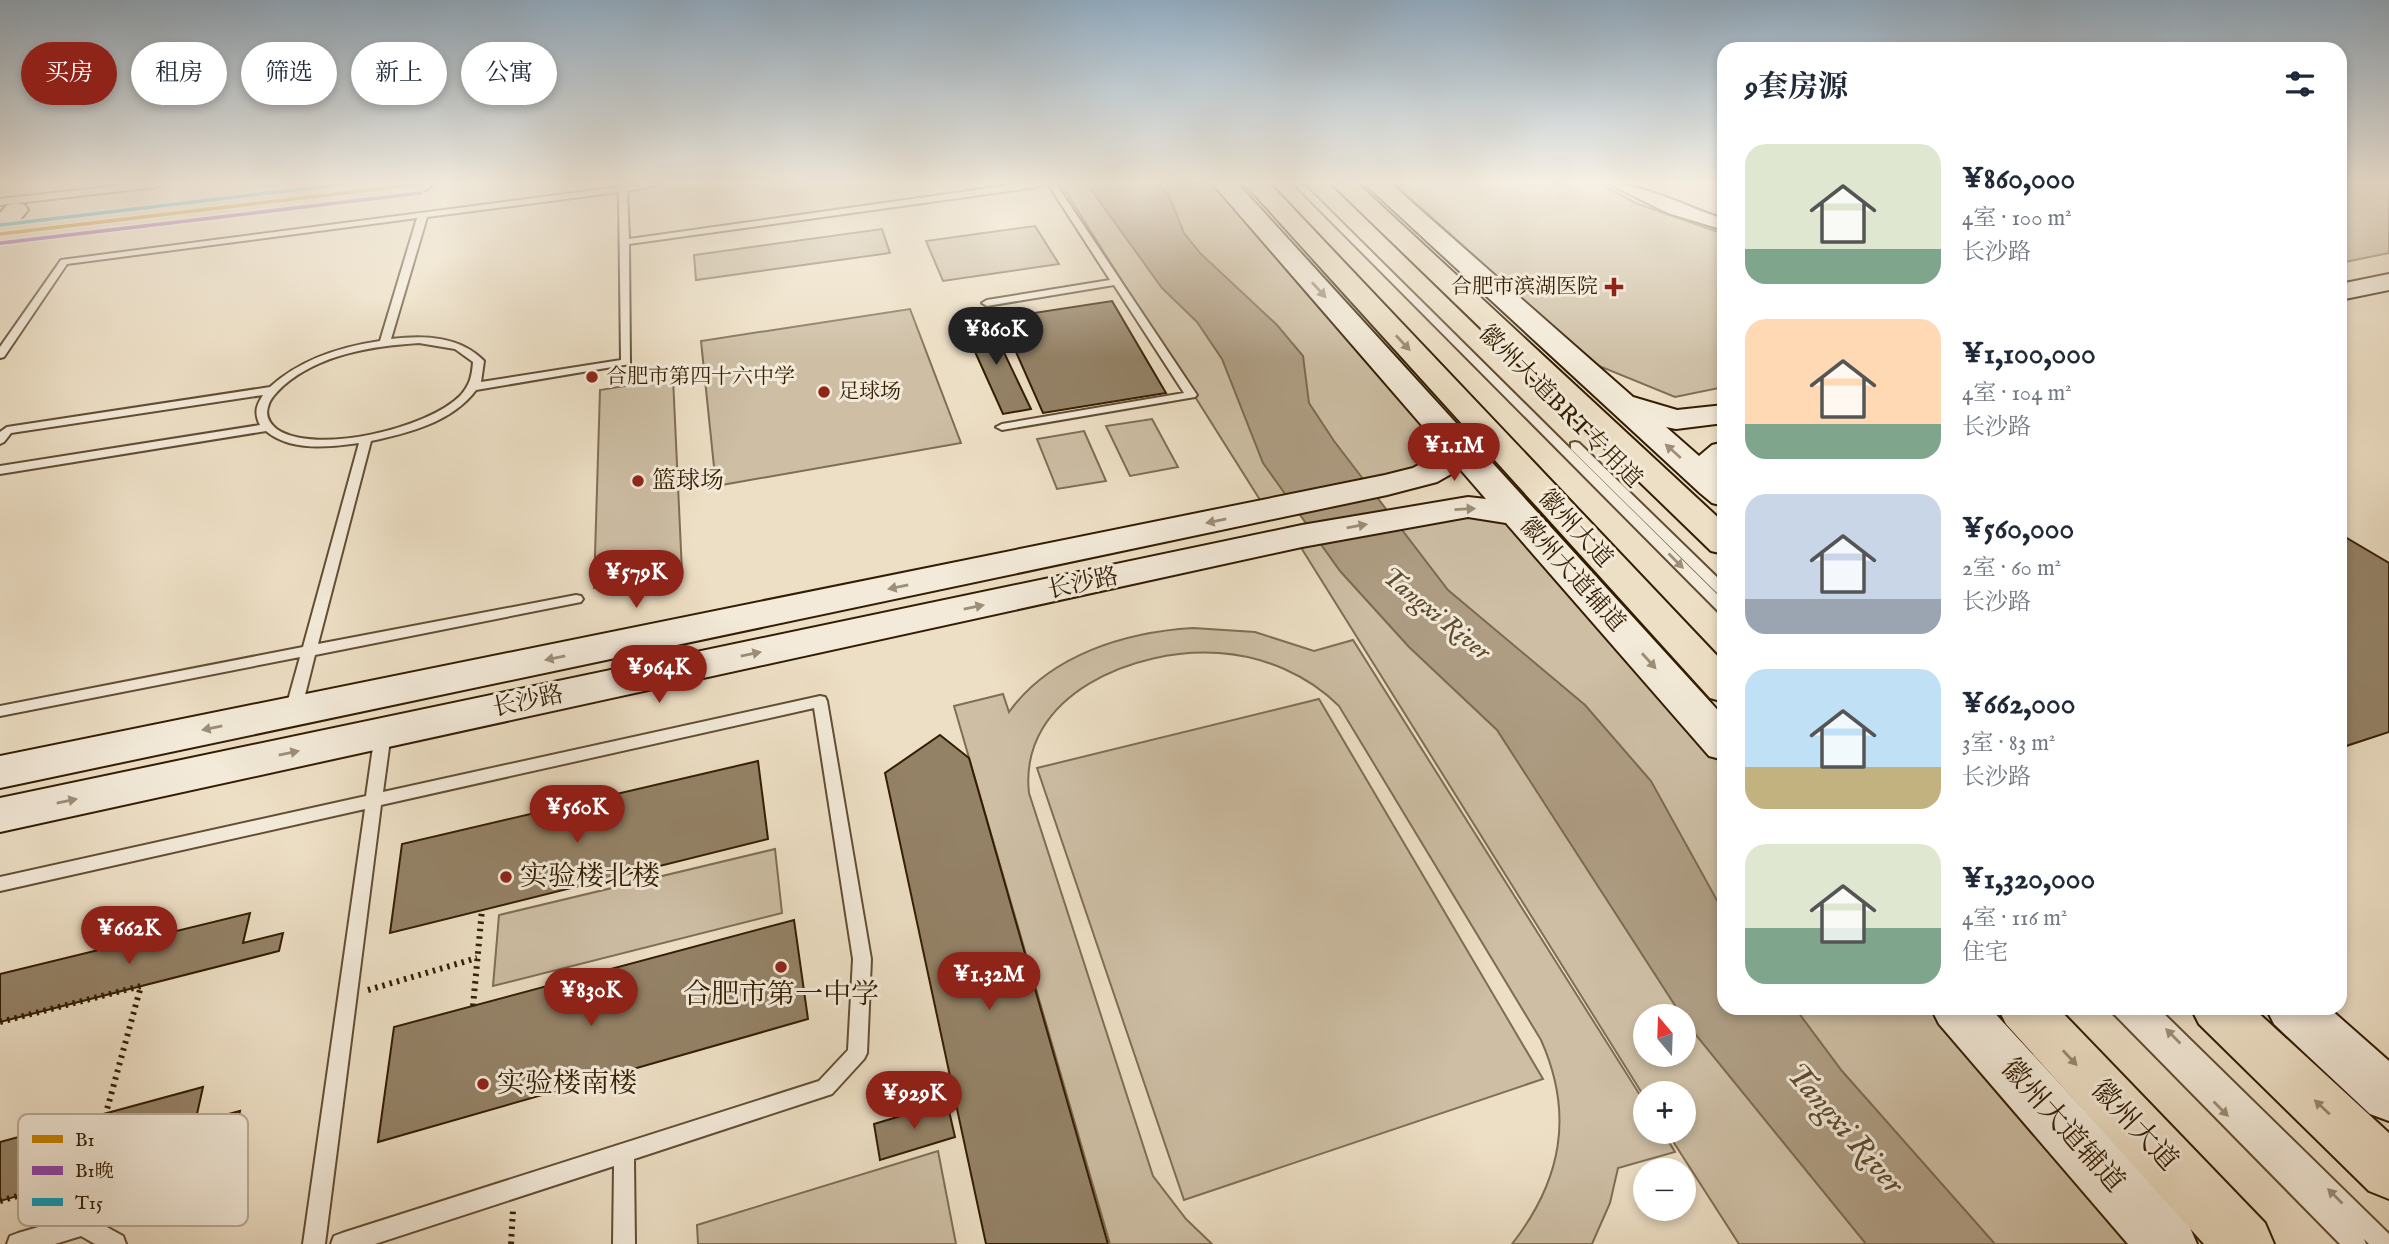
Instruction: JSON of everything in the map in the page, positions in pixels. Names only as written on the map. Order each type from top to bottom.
[{"type":"main road","name":"徽州大道","points":[[1311,242],[1717,680]]},
{"type":"main road","points":[[1405,242],[1717,536]]},
{"type":"main road","name":"徽州大道","points":[[2031,1015],[2244,1244]]},
{"type":"main road","points":[[2224,1015],[2389,1171]]},
{"type":"street","name":"徽州大道辅道","points":[[1277,242],[1717,737]]},
{"type":"street","points":[[1442,242],[1717,490]]},
{"type":"street","points":[[2347,291],[2389,282]]},
{"type":"street","points":[[2347,311],[2389,302]]},
{"type":"street","points":[[1620,402],[1675,420],[1717,415]]},
{"type":"street","points":[[1293,522],[1387,485],[1425,475],[1451,460],[1455,443]]},
{"type":"street","points":[[1717,457],[1713,460],[1717,485]]},
{"type":"street","points":[[1293,522],[1412,516],[1468,507],[1518,514]]},
{"type":"street","name":"长沙路","points":[[0,772],[293,712],[1293,522]]},
{"type":"street","name":"长沙路","points":[[0,815],[383,733],[1293,522]]},
{"type":"street","name":"徽州大道辅道","points":[[1963,1015],[2167,1244]]},
{"type":"street","points":[[2300,1015],[2389,1096]]},
{"type":"lane","points":[[0,355],[64,262],[216,242]]},
{"type":"lane","points":[[385,342],[415,242]]},
{"type":"lane","points":[[474,387],[626,362],[626,242]]},
{"type":"lane","points":[[1002,428],[1191,396],[1091,242]]},
{"type":"lane","name":"徽州大道BRT专用道","points":[[1356,242],[1717,601]]},
{"type":"lane","name":"徽州大道BRT专用道","points":[[1367,242],[1717,585]]},
{"type":"lane","points":[[987,303],[1117,282]]},
{"type":"lane","points":[[0,470],[265,428],[284,438],[314,443],[366,439],[405,429],[451,408],[474,387],[481,375],[479,361],[467,349],[433,341],[385,342],[316,362],[272,390],[2,432]]},
{"type":"lane","points":[[265,428],[260,412],[272,390]]},
{"type":"lane","points":[[293,712],[366,439]]},
{"type":"lane","points":[[0,711],[576,599]]},
{"type":"lane","points":[[0,884],[374,798],[820,701],[862,959],[857,1053],[825,1088],[342,1244]]},
{"type":"lane","points":[[314,1244],[383,733]]},
{"type":"lane","points":[[2128,1015],[2355,1244]]},
{"type":"lane","points":[[2152,1015],[2384,1244]]},
{"type":"lane","points":[[624,1155],[624,1244]]},
{"type":"lane","points":[[18,1244],[76,1226]]},
{"type":"lane","points":[[86,1226],[115,1244]]},
{"type":"path","points":[[473,1006],[482,910]]},
{"type":"path","points":[[347,996],[477,958]]},
{"type":"path","points":[[0,1022],[141,986],[106,1113]]},
{"type":"path","points":[[511,1244],[514,1190]]},
{"type":"path","points":[[0,1201],[18,1196]]},
{"type":"shaded area","points":[[788,242],[886,242],[890,253],[696,280],[694,255]]},
{"type":"shaded area","points":[[926,242],[1045,242],[1059,264],[943,281]]},
{"type":"shaded area","points":[[1098,242],[1277,242],[1455,443],[1451,460],[1267,511]]},
{"type":"shaded area","points":[[1459,242],[1717,242],[1717,388],[1675,397],[1594,364]]},
{"type":"shaded area","points":[[2347,242],[2389,242],[2389,253],[2347,262]]},
{"type":"shaded area","name":"足球场","points":[[910,309],[961,443],[716,486],[701,341]]},
{"type":"shaded area","name":"篮球场","points":[[673,378],[682,572],[594,588],[600,390]]},
{"type":"shaded area","points":[[1152,419],[1178,467],[1130,476],[1106,426]]},
{"type":"shaded area","points":[[1084,431],[1106,481],[1057,489],[1037,439]]},
{"type":"shaded area","points":[[1518,514],[1717,737],[1717,1015],[1963,1015],[2167,1244],[1739,1244],[1696,1177],[1696,1158],[1684,1158],[1675,1144],[1696,1144],[1696,1081],[1634,1081],[1295,538],[1412,516]]},
{"type":"shaded area","points":[[1193,628],[1255,632],[1314,651],[1353,640],[1633,1084],[1633,1144],[1670,1144],[1675,1152],[1654,1158],[1633,1158],[1633,1164],[1618,1168],[1610,1203],[1592,1244],[1512,1244],[1542,1196],[1558,1146],[1560,1120],[1551,1067],[1541,1040],[1339,706],[1299,676],[1269,663],[1236,655],[1187,653],[1153,658],[1120,669],[1089,684],[1063,704],[1043,729],[1031,758],[1029,793],[1153,1176],[1186,1219],[1212,1244],[1110,1244],[954,706],[1003,694],[1009,712],[1045,675],[1067,661],[1116,641],[1167,630]]},
{"type":"shaded area","points":[[1319,699],[1543,1079],[1184,1200],[1037,768]]},
{"type":"shaded area","points":[[775,849],[782,913],[493,986],[499,915]]},
{"type":"shaded area","points":[[938,1151],[956,1244],[698,1244],[697,1225]]},
{"type":"water","name":"Tangxi River","points":[[1129,242],[1191,242],[1277,325],[1303,356],[1309,403],[1334,441],[1448,590],[1585,705],[1651,781],[1717,900],[1717,1015],[1800,1015],[1842,1071],[1995,1244],[1866,1244],[1696,1035],[1696,1004],[1674,1004],[1497,730],[1409,647],[1340,571],[1263,463],[1222,359],[1197,322],[1162,288]]},
{"type":"building","points":[[1112,301],[1166,393],[1043,413],[1001,318]]},
{"type":"building","points":[[988,319],[1031,409],[1003,414],[962,323]]},
{"type":"building","points":[[2347,538],[2389,563],[2389,732],[2347,746]]},
{"type":"building","points":[[940,735],[969,758],[1108,1244],[986,1244],[885,773]]},
{"type":"building","name":"实验楼北楼","points":[[758,761],[768,839],[390,933],[402,844]]},
{"type":"building","points":[[250,913],[243,943],[283,933],[279,951],[0,1022],[0,974]]},
{"type":"building","name":"实验楼南楼","points":[[794,920],[808,1019],[378,1142],[394,1027]]},
{"type":"building","points":[[203,1087],[197,1114],[103,1114]]},
{"type":"building","points":[[947,1102],[955,1137],[880,1160],[874,1124]]},
{"type":"building","points":[[18,1137],[18,1196],[0,1201],[0,1142]]},
{"type":"transit line","name":"B1晚","points":[[1,243],[9,242]]},
{"type":"place","name":"合肥市滨湖医院","points":[[1614,287]]},
{"type":"place","name":"合肥市第四十六中学","points":[[592,377]]},
{"type":"place","name":"足球场","points":[[824,392]]},
{"type":"place","name":"篮球场","points":[[638,481]]},
{"type":"place","name":"实验楼北楼","points":[[506,877]]},
{"type":"place","name":"合肥市第一中学","points":[[781,967]]},
{"type":"place","name":"实验楼南楼","points":[[483,1084]]}]
